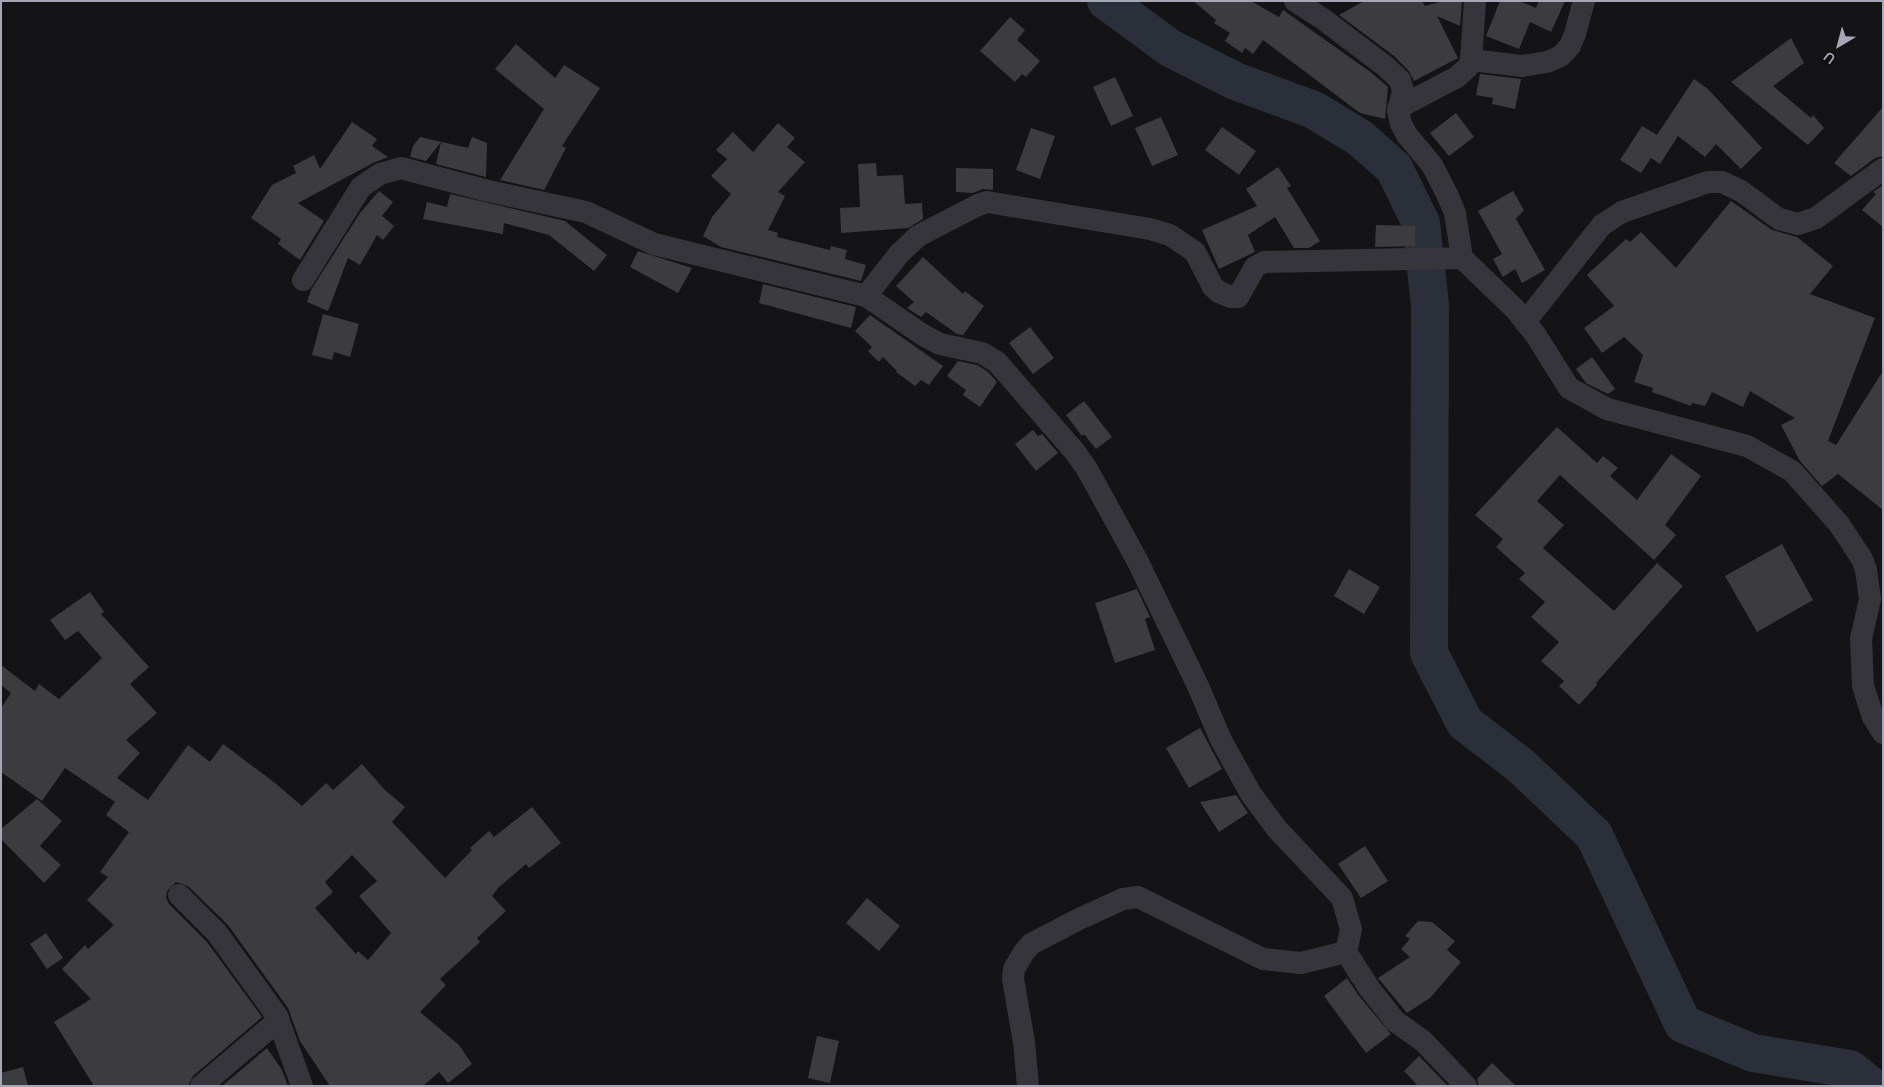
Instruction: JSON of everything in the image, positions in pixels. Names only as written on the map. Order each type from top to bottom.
[{"type":"street","points":[[1295,1],[1323,19],[1385,66],[1400,80],[1403,91],[1398,108],[1402,124],[1407,136],[1432,165],[1447,194],[1454,213],[1456,258]]},
{"type":"street","points":[[1398,108],[1457,77],[1468,67],[1471,60],[1475,1]]},
{"type":"street","points":[[1471,60],[1522,66],[1547,62],[1561,56],[1570,46],[1584,1]]},
{"type":"street","points":[[303,280],[362,187],[380,174],[401,168],[488,191],[586,212],[654,244],[866,296],[923,335],[940,344],[982,353],[997,362],[1075,452],[1087,469],[1137,560],[1198,686],[1221,740],[1251,794],[1277,830],[1342,898],[1351,929],[1346,952],[1369,988],[1395,1021],[1423,1041],[1466,1086]]},
{"type":"street","points":[[1525,322],[1602,225],[1622,212],[1708,182],[1722,182],[1741,191],[1779,219],[1798,224],[1816,218],[1883,169]]},
{"type":"street","points":[[866,296],[899,254],[918,236],[987,202],[1150,229],[1170,235],[1195,252],[1214,287],[1219,292],[1232,297],[1238,297],[1255,267],[1264,262],[1456,258],[1493,286],[1525,322],[1569,388],[1607,409],[1747,446],[1792,471],[1843,531],[1862,559],[1866,570],[1870,599],[1861,639],[1863,686],[1873,717],[1883,733]]},
{"type":"street","points":[[179,895],[217,933],[279,1020],[302,1086]]},
{"type":"street","points":[[1028,1086],[1024,1042],[1013,979],[1018,960],[1031,944],[1123,898],[1138,897],[1263,959],[1301,963],[1346,952]]},
{"type":"street","points":[[201,1086],[279,1020]]},
{"type":"building","points":[[1193,1],[1251,1],[1279,17],[1283,10],[1369,71],[1367,69],[1388,87],[1385,119],[1360,113],[1263,40],[1253,54],[1245,48],[1242,53],[1225,41],[1230,33],[1214,23],[1216,20]]},
{"type":"building","points":[[1364,1],[1422,1],[1425,6],[1443,1],[1462,1],[1460,26],[1437,16],[1458,58],[1414,81],[1409,71],[1394,56],[1339,15]]},
{"type":"building","points":[[1500,1],[1519,1],[1536,8],[1539,1],[1565,1],[1551,32],[1530,22],[1519,49],[1486,36]]},
{"type":"building","points":[[1010,17],[1025,30],[1017,40],[1040,61],[1026,77],[1022,74],[1015,82],[980,51]]},
{"type":"building","points":[[1791,38],[1804,63],[1773,86],[1811,118],[1813,115],[1824,128],[1808,145],[1731,82]]},
{"type":"building","points":[[516,44],[555,78],[564,65],[600,88],[562,146],[566,148],[544,190],[500,180],[544,109],[495,69]]},
{"type":"building","points":[[1480,74],[1521,79],[1515,109],[1492,104],[1493,98],[1476,95]]},
{"type":"building","points":[[1115,77],[1133,116],[1111,126],[1093,87]]},
{"type":"building","points":[[1694,79],[1708,89],[1762,148],[1741,169],[1716,144],[1705,157],[1678,136],[1660,164],[1651,158],[1641,173],[1620,160],[1642,126],[1657,135]]},
{"type":"building","points":[[1883,107],[1883,156],[1875,158],[1851,176],[1834,163]]},
{"type":"building","points":[[1456,113],[1474,137],[1449,156],[1430,133]]},
{"type":"building","points":[[1161,117],[1178,155],[1152,166],[1135,128]]},
{"type":"building","points":[[352,122],[377,139],[372,146],[388,157],[298,203],[324,221],[300,260],[278,244],[281,239],[251,218],[272,185],[296,173],[293,166],[314,155],[320,169]]},
{"type":"building","points":[[778,123],[795,138],[787,147],[805,162],[778,192],[785,196],[768,230],[778,233],[777,237],[830,250],[831,246],[847,250],[845,259],[866,265],[861,281],[721,247],[703,236],[712,217],[731,194],[711,176],[727,159],[716,150],[733,132],[753,152]]},
{"type":"building","points":[[1222,127],[1256,151],[1239,175],[1205,150]]},
{"type":"building","points":[[1031,128],[1055,136],[1040,179],[1016,170]]},
{"type":"building","points":[[420,137],[468,148],[472,137],[487,143],[486,177],[436,164],[441,142],[426,161],[410,157],[413,146]]},
{"type":"building","points":[[876,163],[877,176],[903,175],[905,204],[922,203],[923,219],[908,228],[841,233],[840,208],[860,207],[858,164]]},
{"type":"building","points":[[1278,167],[1291,186],[1287,188],[1320,241],[1309,248],[1294,248],[1275,217],[1248,235],[1255,252],[1219,269],[1202,230],[1257,206],[1246,189]]},
{"type":"building","points":[[956,168],[993,169],[993,190],[983,189],[973,193],[956,192]]},
{"type":"building","points":[[1883,185],[1883,227],[1862,210],[1876,194],[1873,192]]},
{"type":"building","points":[[379,191],[393,202],[382,216],[394,226],[383,240],[377,235],[360,265],[348,258],[328,311],[307,302],[311,290],[360,213]]},
{"type":"building","points":[[1513,191],[1524,210],[1516,219],[1545,270],[1522,283],[1515,269],[1503,277],[1493,259],[1502,254],[1478,211]]},
{"type":"building","points":[[450,194],[565,221],[607,255],[594,271],[549,235],[504,223],[503,234],[423,219],[427,202],[447,207]]},
{"type":"building","points":[[1731,201],[1772,230],[1797,237],[1833,266],[1810,294],[1875,318],[1828,441],[1836,445],[1883,371],[1883,510],[1838,474],[1822,486],[1800,461],[1781,425],[1795,418],[1750,391],[1743,407],[1712,392],[1705,406],[1692,403],[1691,406],[1652,392],[1653,388],[1634,382],[1643,355],[1624,337],[1602,353],[1584,328],[1614,306],[1587,275],[1626,239],[1630,242],[1641,232],[1676,268]]},
{"type":"building","points":[[1376,225],[1415,226],[1415,246],[1375,247]]},
{"type":"building","points":[[638,251],[692,268],[678,293],[630,267]]},
{"type":"building","points":[[923,257],[963,294],[965,291],[984,306],[963,335],[957,334],[926,312],[921,317],[907,308],[914,302],[896,286]]},
{"type":"building","points":[[763,284],[856,307],[851,328],[759,303]]},
{"type":"building","points":[[323,314],[359,324],[350,357],[334,352],[332,360],[312,355]]},
{"type":"building","points":[[870,315],[943,366],[929,385],[921,380],[915,386],[896,372],[883,357],[879,362],[868,351],[872,347],[855,331]]},
{"type":"building","points":[[1030,327],[1054,358],[1033,374],[1009,343]]},
{"type":"building","points":[[1592,357],[1615,389],[1608,394],[1586,383],[1576,369]]},
{"type":"building","points":[[958,361],[977,365],[988,372],[997,382],[980,407],[963,395],[966,390],[947,376]]},
{"type":"building","points":[[1084,401],[1112,437],[1096,449],[1084,434],[1082,436],[1066,415]]},
{"type":"building","points":[[1557,427],[1597,463],[1603,456],[1618,468],[1610,476],[1637,500],[1671,454],[1701,476],[1665,525],[1676,535],[1654,560],[1560,475],[1537,501],[1564,525],[1543,548],[1614,611],[1657,563],[1683,586],[1596,683],[1597,685],[1579,705],[1559,686],[1564,681],[1541,661],[1559,642],[1531,617],[1545,602],[1519,579],[1525,573],[1496,547],[1503,539],[1475,515]]},
{"type":"building","points":[[1033,430],[1038,436],[1042,434],[1058,453],[1036,471],[1015,444]]},
{"type":"building","points":[[1782,544],[1813,600],[1757,632],[1725,576]]},
{"type":"building","points":[[1349,569],[1380,587],[1364,614],[1334,596]]},
{"type":"building","points":[[1137,589],[1150,617],[1145,619],[1155,650],[1115,663],[1095,603]]},
{"type":"building","points":[[90,592],[104,612],[101,614],[149,667],[130,684],[157,713],[126,740],[140,753],[117,778],[148,800],[188,745],[210,762],[223,744],[302,806],[326,783],[333,790],[362,764],[385,790],[405,807],[392,822],[445,878],[472,850],[470,848],[489,831],[494,837],[532,807],[561,843],[529,868],[526,864],[498,888],[492,896],[506,911],[477,938],[480,942],[440,979],[446,985],[420,1012],[459,1045],[472,1064],[448,1083],[439,1072],[423,1086],[330,1086],[300,1041],[288,1008],[228,925],[188,886],[176,882],[167,891],[166,898],[169,904],[207,942],[262,1017],[193,1076],[188,1086],[94,1086],[54,1022],[91,999],[62,969],[85,945],[88,949],[114,925],[87,900],[108,877],[100,872],[129,832],[106,815],[115,802],[65,768],[42,801],[1,772],[1,708],[11,693],[1,685],[1,665],[35,691],[39,684],[59,699],[102,658],[78,631],[65,640],[50,620]],"holes":[[[352,855],[377,881],[359,896],[391,933],[368,960],[358,951],[356,954],[315,908],[333,892],[325,882]]]},
{"type":"building","points":[[1200,728],[1222,769],[1189,788],[1166,748]]},
{"type":"building","points":[[1236,795],[1248,813],[1219,832],[1200,802]]},
{"type":"building","points":[[37,799],[62,821],[40,846],[61,865],[44,883],[1,839],[1,829]]},
{"type":"building","points":[[1365,846],[1388,881],[1361,898],[1338,864]]},
{"type":"building","points":[[867,898],[900,926],[879,951],[846,923]]},
{"type":"building","points":[[1418,921],[1432,922],[1455,941],[1447,950],[1461,962],[1430,998],[1407,1013],[1378,978],[1410,957],[1401,949],[1410,939],[1405,936]]},
{"type":"building","points":[[46,933],[63,958],[47,969],[30,944]]},
{"type":"building","points":[[1347,978],[1359,996],[1391,1034],[1366,1053],[1324,996]]},
{"type":"building","points":[[817,1036],[839,1041],[830,1083],[808,1078]]},
{"type":"building","points":[[267,1048],[282,1070],[288,1086],[222,1086]]},
{"type":"building","points":[[1419,1056],[1448,1086],[1418,1086],[1404,1071]]},
{"type":"building","points":[[1492,1063],[1516,1086],[1479,1086],[1477,1079]]},
{"type":"building","points":[[23,1067],[28,1086],[1,1086],[1,1073]]},
{"type":"waterway","points":[[1106,1],[1170,48],[1235,81],[1314,110],[1360,138],[1394,168],[1421,223],[1430,305],[1429,653],[1465,723],[1520,765],[1594,835],[1683,1024],[1753,1053],[1850,1069],[1871,1086]]}]
